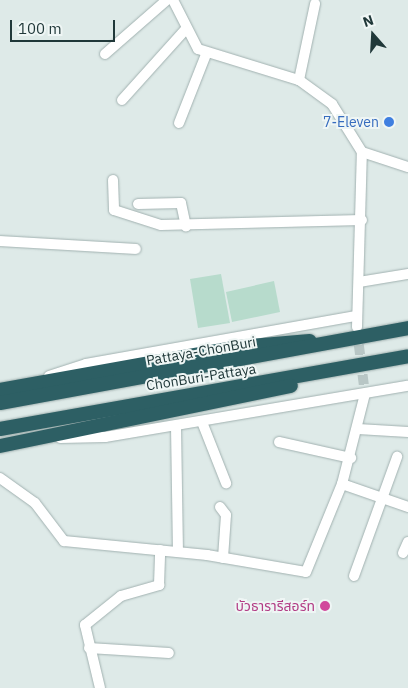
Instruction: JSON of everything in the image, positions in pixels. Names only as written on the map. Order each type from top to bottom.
[{"type":"highway","name":"Pattaya-ChonBuri","points":[[0,403],[352,340],[408,328]]},
{"type":"highway","points":[[0,390],[239,347],[352,340]]},
{"type":"highway","name":"ChonBuri-Pattaya","points":[[0,428],[354,368],[408,356]]},
{"type":"highway","points":[[0,446],[257,395],[354,368]]},
{"type":"street","points":[[105,54],[168,0]]},
{"type":"street","points":[[173,0],[186,29],[198,49],[299,80],[332,104],[362,152],[362,220],[356,316],[357,327]]},
{"type":"street","points":[[299,80],[315,4]]},
{"type":"street","points":[[122,100],[186,29]]},
{"type":"street","points":[[179,123],[207,52]]},
{"type":"street","points":[[362,152],[408,167]]},
{"type":"street","points":[[113,180],[111,203],[118,214],[186,226],[362,220]]},
{"type":"street","points":[[138,204],[180,203],[186,226]]},
{"type":"street","points":[[0,241],[136,249]]},
{"type":"street","points":[[359,282],[408,274]]},
{"type":"street","points":[[15,387],[86,364],[356,316]]},
{"type":"street","points":[[34,439],[105,437],[408,386]]},
{"type":"street","points":[[0,478],[35,503],[64,541],[178,552],[306,572],[351,458],[365,394]]},
{"type":"street","points":[[202,422],[226,483]]},
{"type":"street","points":[[176,426],[178,552]]},
{"type":"street","points":[[358,429],[408,432]]},
{"type":"street","points":[[279,442],[351,458]]},
{"type":"street","points":[[354,576],[397,457]]},
{"type":"street","points":[[342,484],[408,507]]},
{"type":"street","points":[[220,507],[226,515],[223,558]]},
{"type":"street","points":[[403,553],[408,542]]},
{"type":"street","points":[[100,688],[85,625],[121,596],[161,583],[160,550]]},
{"type":"street","points":[[89,648],[169,653]]},
{"type":"green space","points":[[221,274],[230,323],[198,328],[190,279]]},
{"type":"green space","points":[[274,281],[280,312],[232,322],[226,292]]},
{"type":"tunnel","points":[[357,330],[365,394]]},
{"type":"place","name":"7-Eleven","points":[[389,122]]},
{"type":"place","name":"บัวธารารีสอร์ท","points":[[325,606]]}]
